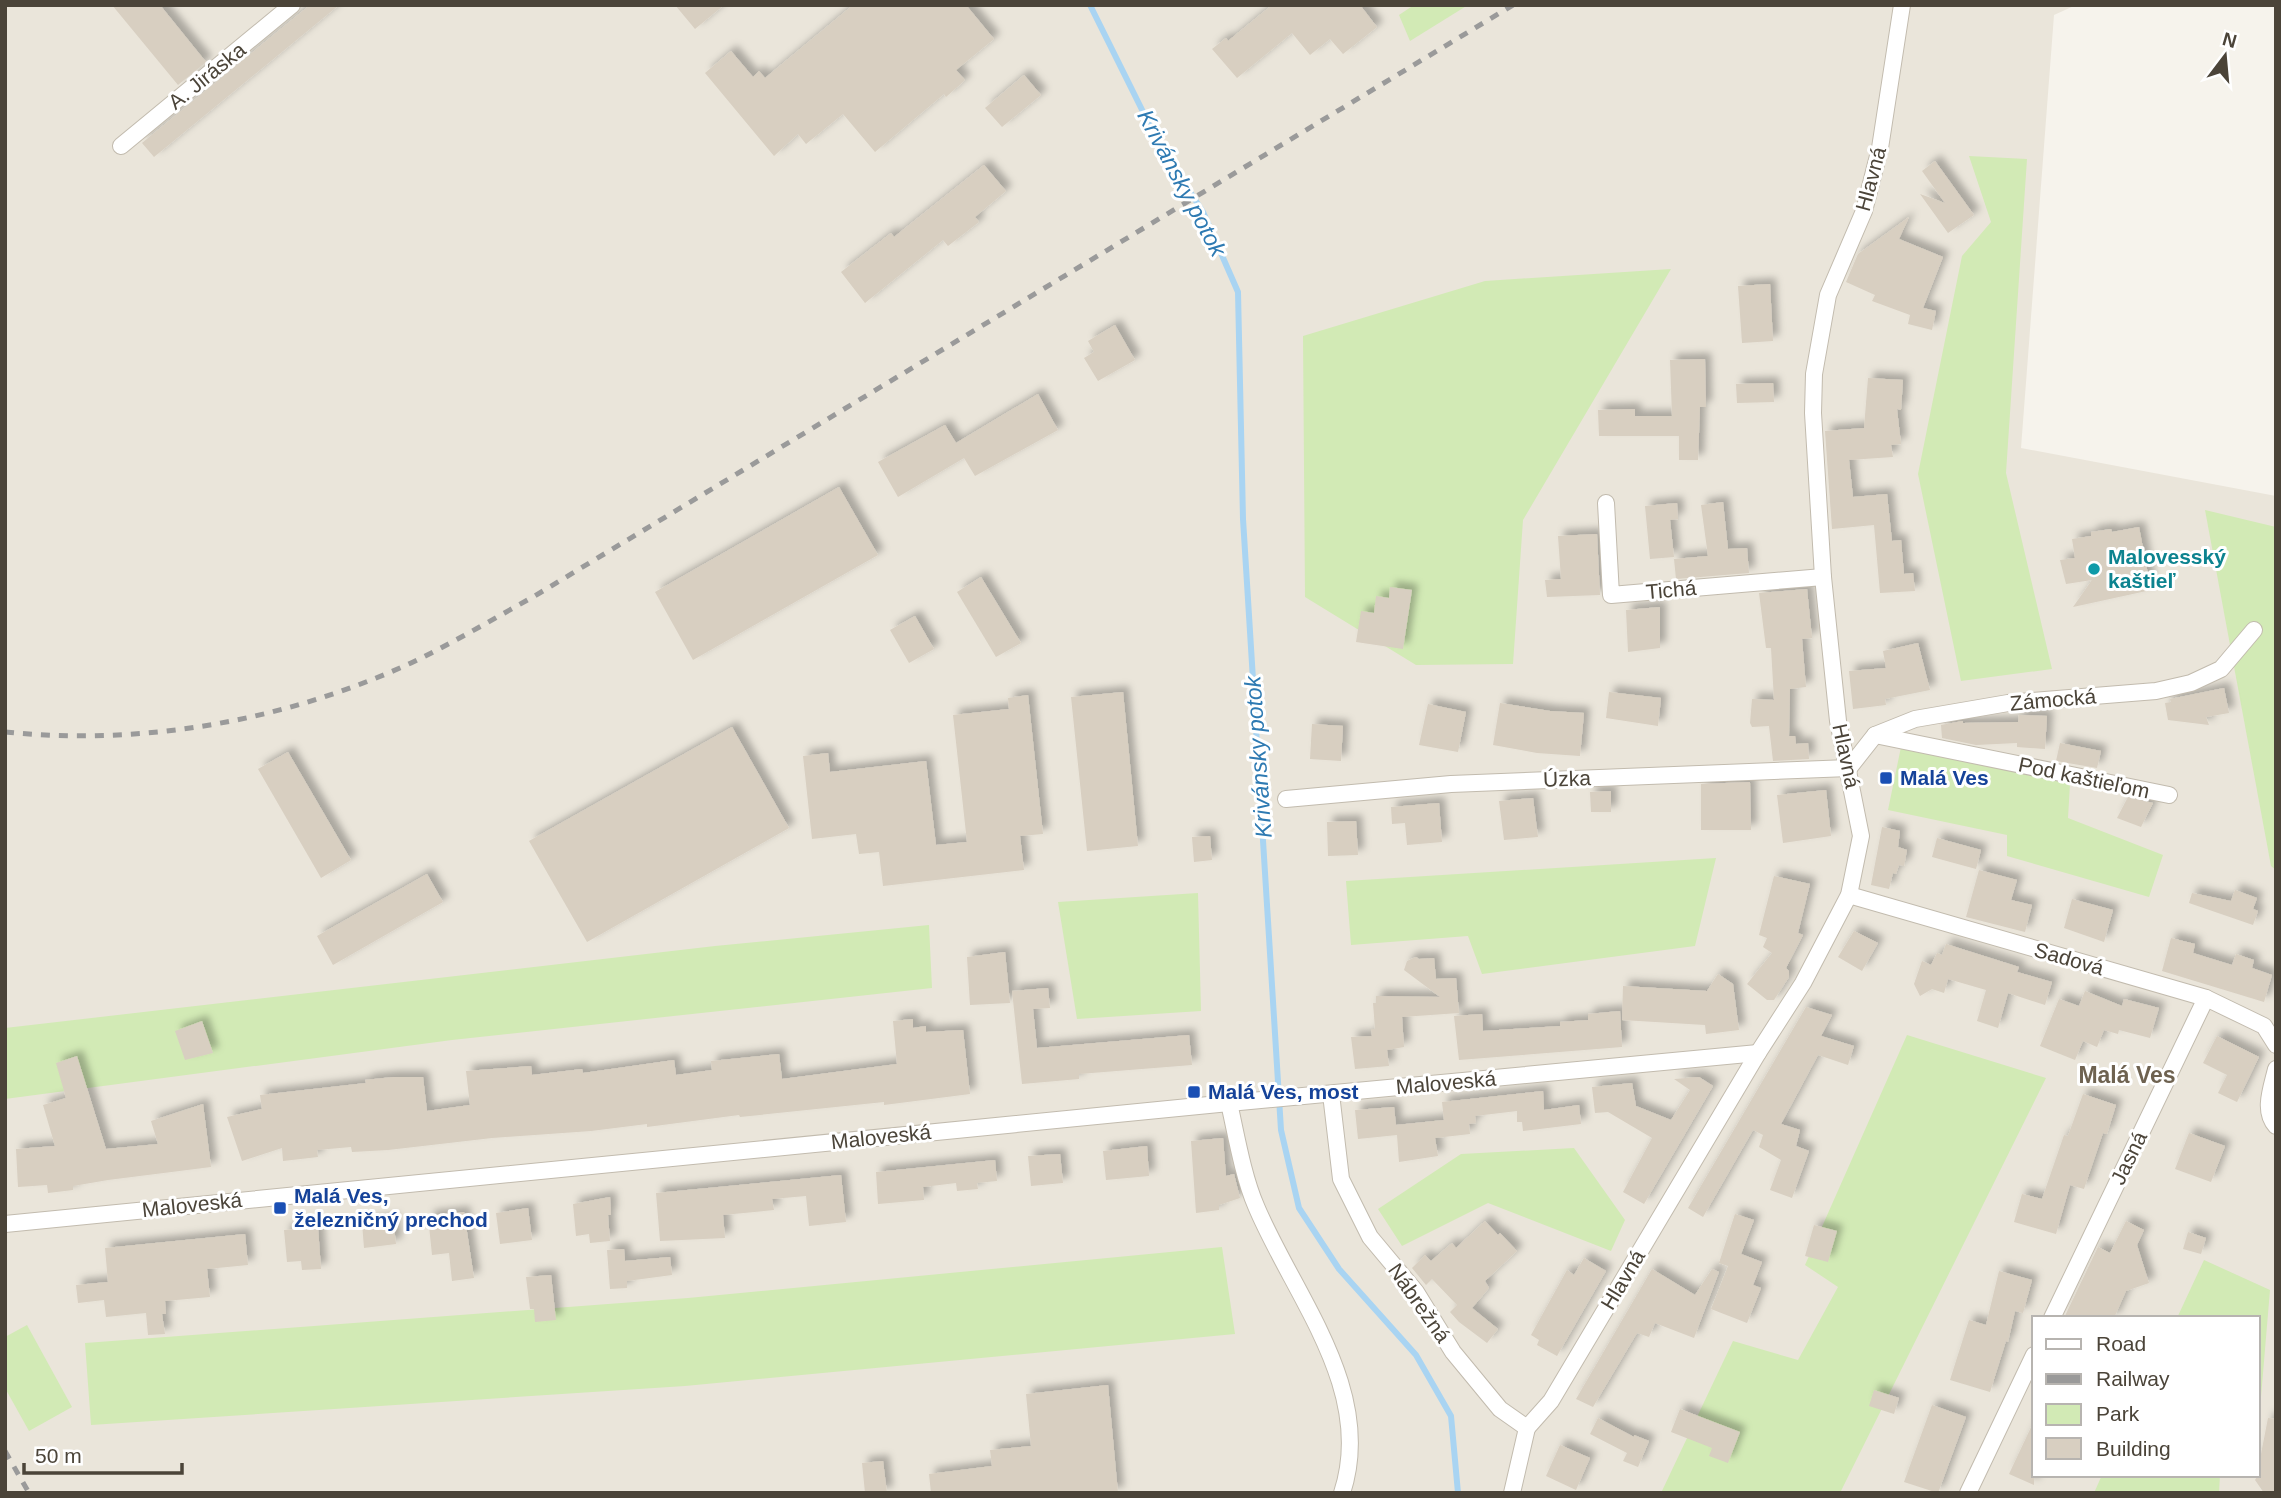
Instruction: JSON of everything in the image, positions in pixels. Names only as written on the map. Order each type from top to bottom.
[{"type":"street","name":"A. Jiráska","points":[[121,146],[292,5]]},
{"type":"street","name":"Hlavná","points":[[1527,1428],[1551,1401],[1758,1053],[1803,983],[1849,895],[1861,836],[1838,720],[1823,577],[1813,413],[1814,374],[1828,295],[1864,211],[1880,148],[1902,5]]},
{"type":"street","name":"Tichá","points":[[1606,503],[1611,595],[1823,577]]},
{"type":"street","name":"Zámocká","points":[[1849,768],[1875,735],[1915,719],[2008,704],[2155,691],[2191,683],[2221,669],[2255,630]]},
{"type":"street","name":"Pod kaštieľom","points":[[1875,735],[2169,795]]},
{"type":"street","name":"Úzka","points":[[1286,799],[1451,784],[1849,768]]},
{"type":"street","name":"Sadová","points":[[1849,895],[2206,998],[2264,1026],[2276,1045]]},
{"type":"street","name":"Jasná","points":[[2053,1316],[2206,998]]},
{"type":"street","name":"Maloveská","points":[[5,1224],[1234,1102],[1758,1053]]},
{"type":"street","points":[[2276,1069],[2268,1108],[2271,1121],[2276,1125]]},
{"type":"street","name":"Nábrežná","points":[[1331,1094],[1341,1179],[1370,1237],[1416,1292],[1461,1362],[1500,1409],[1527,1428]]},
{"type":"street","points":[[1234,1102],[1255,1204],[1320,1331],[1341,1385],[1350,1434],[1349,1471],[1342,1493]]},
{"type":"street","points":[[1968,1493],[2032,1359]]},
{"type":"street","points":[[1512,1493],[1527,1428]]},
{"type":"shaded area","points":[[5,5],[2076,5],[2054,15],[2021,448],[2276,496],[2276,1493],[5,1493]]},
{"type":"green space","points":[[1414,5],[1468,5],[1410,41],[1399,15]]},
{"type":"green space","points":[[1969,156],[2027,159],[2006,473],[2052,669],[1961,681],[1918,474],[1962,256],[1991,222]]},
{"type":"green space","points":[[1671,269],[1523,520],[1513,664],[1416,665],[1305,597],[1303,336],[1485,281]]},
{"type":"green space","points":[[2205,510],[2276,527],[2276,870],[2271,866]]},
{"type":"green space","points":[[1901,747],[2070,784],[2068,818],[2163,855],[2149,897],[2007,856],[2007,835],[1888,810]]},
{"type":"green space","points":[[1716,858],[1695,946],[1482,974],[1468,936],[1351,945],[1346,881]]},
{"type":"green space","points":[[1198,893],[1201,1011],[1077,1019],[1058,902]]},
{"type":"green space","points":[[929,925],[932,988],[452,1040],[5,1099],[5,1028],[715,946]]},
{"type":"green space","points":[[1907,1035],[2046,1078],[1840,1493],[1661,1493],[1733,1341],[1798,1360],[1838,1287],[1805,1265]]},
{"type":"green space","points":[[1574,1148],[1625,1220],[1611,1251],[1488,1203],[1402,1246],[1378,1209],[1461,1154]]},
{"type":"green space","points":[[1222,1247],[1235,1334],[685,1386],[91,1425],[85,1343],[688,1298]]},
{"type":"green space","points":[[2204,1260],[2270,1290],[2261,1397],[2260,1316],[2178,1316]]},
{"type":"green space","points":[[27,1325],[72,1407],[29,1431],[5,1388],[5,1337]]},
{"type":"green space","points":[[2101,1477],[2220,1477],[2219,1493],[2094,1493]]},
{"type":"building","points":[[112,5],[160,5],[206,62],[178,85]]},
{"type":"building","points":[[310,5],[339,5],[154,157],[142,143]]},
{"type":"building","points":[[675,5],[724,5],[695,29]]},
{"type":"building","points":[[853,5],[966,5],[994,39],[956,70],[965,80],[946,97],[944,94],[875,152],[843,114],[806,144],[798,134],[774,156],[705,73],[731,51],[753,77],[759,71],[765,78]]},
{"type":"building","points":[[1272,5],[1360,5],[1377,27],[1343,54],[1330,39],[1310,55],[1292,33],[1237,78],[1212,49],[1226,38],[1228,41]]},
{"type":"building","points":[[1024,75],[1041,95],[1002,127],[985,108]]},
{"type":"building","points":[[1935,161],[1974,215],[1948,233],[1920,194],[1945,203],[1922,171]]},
{"type":"building","points":[[984,165],[1006,191],[975,217],[979,222],[948,246],[943,240],[865,303],[841,272],[891,233],[894,237]]},
{"type":"building","points":[[1909,217],[1899,239],[1943,257],[1923,308],[1936,311],[1932,330],[1908,324],[1910,315],[1872,301],[1875,295],[1846,282],[1858,254]]},
{"type":"building","points":[[1770,284],[1773,341],[1742,343],[1738,286]]},
{"type":"building","points":[[1115,325],[1135,360],[1098,381],[1084,358],[1094,352],[1088,341]]},
{"type":"building","points":[[1705,359],[1706,407],[1700,407],[1698,460],[1679,460],[1679,436],[1599,436],[1598,410],[1635,409],[1635,416],[1672,416],[1670,360]]},
{"type":"building","points":[[1868,378],[1903,380],[1901,410],[1897,409],[1901,444],[1891,445],[1893,457],[1849,460],[1853,497],[1887,494],[1892,541],[1901,540],[1904,574],[1913,573],[1915,591],[1880,593],[1874,525],[1832,529],[1825,431],[1864,428]]},
{"type":"building","points":[[1773,383],[1774,402],[1737,403],[1736,384]]},
{"type":"building","points":[[1038,394],[1058,430],[975,476],[964,458],[898,497],[878,462],[945,425],[956,443]]},
{"type":"building","points":[[839,487],[878,555],[693,660],[655,592]]},
{"type":"building","points":[[1723,502],[1728,549],[1747,548],[1749,573],[1676,579],[1674,559],[1708,556],[1701,505]]},
{"type":"building","points":[[1677,503],[1678,519],[1670,520],[1674,557],[1650,559],[1645,506]]},
{"type":"building","name":"Malovesský kaštieľ","points":[[2139,527],[2151,590],[2073,607],[2092,580],[2066,584],[2060,560],[2075,558],[2072,539],[2091,536],[2091,532],[2111,529],[2112,532]]},
{"type":"building","points":[[1597,534],[1600,595],[1547,597],[1545,580],[1561,579],[1558,536]]},
{"type":"building","points":[[981,577],[1021,643],[996,657],[957,592]]},
{"type":"building","points":[[1390,587],[1412,590],[1403,649],[1356,642],[1361,611],[1374,613],[1376,596],[1389,598]]},
{"type":"building","points":[[1807,589],[1812,638],[1802,639],[1806,687],[1790,689],[1789,736],[1795,736],[1796,744],[1808,743],[1809,759],[1773,761],[1769,726],[1752,727],[1750,723],[1752,699],[1774,700],[1771,648],[1766,648],[1759,593]]},
{"type":"building","points":[[1660,607],[1660,648],[1628,652],[1626,610]]},
{"type":"building","points":[[915,616],[934,649],[909,663],[890,630]]},
{"type":"building","points":[[1918,643],[1930,690],[1885,699],[1886,705],[1853,709],[1849,671],[1886,668],[1883,651]]},
{"type":"building","points":[[2224,688],[2229,713],[2206,717],[2209,725],[2168,720],[2165,703],[2171,702],[2170,699]]},
{"type":"building","points":[[1123,692],[1138,846],[1087,851],[1071,697]]},
{"type":"building","points":[[1609,692],[1661,698],[1658,726],[1606,718]]},
{"type":"building","points":[[1028,695],[1043,834],[1020,836],[1024,870],[883,886],[879,852],[859,854],[856,834],[812,839],[803,756],[828,753],[830,772],[926,761],[936,845],[967,842],[953,715],[1009,709],[1008,698]]},
{"type":"building","points":[[1500,703],[1584,713],[1580,756],[1537,753],[1493,745]]},
{"type":"building","points":[[1428,704],[1466,712],[1458,752],[1419,745]]},
{"type":"building","points":[[2019,715],[2047,716],[2045,749],[2017,747],[2017,743],[1976,745],[1942,738],[1941,725],[1963,721],[2018,722]]},
{"type":"building","points":[[1312,724],[1343,726],[1341,761],[1310,759]]},
{"type":"building","points":[[732,727],[789,828],[587,942],[529,841]]},
{"type":"building","points":[[2060,743],[2101,751],[2097,768],[2056,761]]},
{"type":"building","points":[[288,752],[351,860],[321,878],[258,769]]},
{"type":"building","points":[[1750,782],[1751,830],[1701,830],[1701,784]]},
{"type":"building","points":[[1826,790],[1831,836],[1783,843],[1777,795]]},
{"type":"building","points":[[1611,791],[1611,812],[1591,812],[1590,792]]},
{"type":"building","points":[[2128,797],[2153,803],[2141,827],[2117,818]]},
{"type":"building","points":[[1533,798],[1538,837],[1504,840],[1499,801]]},
{"type":"building","points":[[1439,803],[1442,842],[1407,845],[1405,823],[1392,824],[1391,807]]},
{"type":"building","points":[[1356,821],[1358,855],[1328,856],[1327,822]]},
{"type":"building","points":[[1882,827],[1900,831],[1898,847],[1907,850],[1904,866],[1899,865],[1896,874],[1893,873],[1889,889],[1871,885]]},
{"type":"building","points":[[1210,836],[1212,860],[1194,862],[1192,837]]},
{"type":"building","points":[[1937,838],[1981,850],[1976,869],[1932,857]]},
{"type":"building","points":[[1979,870],[2017,880],[2011,900],[2032,905],[2025,932],[1966,917]]},
{"type":"building","points":[[427,874],[443,902],[333,965],[317,936]]},
{"type":"building","points":[[1774,876],[1810,884],[1798,933],[1803,935],[1786,968],[1789,977],[1774,1000],[1767,1000],[1747,984],[1772,953],[1763,947],[1767,938],[1759,935]]},
{"type":"building","points":[[2235,890],[2257,898],[2253,909],[2258,911],[2253,925],[2189,903],[2192,893],[2231,901]]},
{"type":"building","points":[[2072,899],[2113,910],[2104,942],[2064,928]]},
{"type":"building","points":[[1854,931],[1878,943],[1862,971],[1838,957]]},
{"type":"building","points":[[2171,938],[2195,944],[2193,953],[2232,965],[2236,954],[2254,960],[2252,968],[2272,975],[2264,1002],[2162,971]]},
{"type":"building","points":[[1946,944],[2019,967],[2017,972],[2052,982],[2045,1005],[2008,993],[1998,1028],[1977,1021],[1986,990],[1948,979],[1944,993],[1932,989],[1920,996],[1914,984],[1922,961],[1931,965],[1937,953],[1942,955]]},
{"type":"building","points":[[1005,952],[1010,1003],[970,1005],[967,957]]},
{"type":"building","points":[[1416,957],[1434,958],[1436,979],[1456,978],[1459,1013],[1402,1017],[1404,1047],[1387,1050],[1389,1066],[1355,1069],[1351,1037],[1372,1036],[1371,1029],[1375,1029],[1373,1003],[1376,1003],[1376,996],[1440,997],[1404,970],[1407,961]]},
{"type":"building","points":[[1718,974],[1733,984],[1739,1030],[1706,1034],[1705,1025],[1622,1020],[1623,986],[1707,991]]},
{"type":"building","points":[[1048,988],[1050,1008],[1033,1009],[1037,1048],[1189,1035],[1192,1065],[1079,1074],[1079,1079],[1022,1084],[1012,991]]},
{"type":"building","points":[[2085,991],[2122,1006],[2124,999],[2159,1008],[2150,1038],[2119,1030],[2118,1034],[2104,1030],[2097,1047],[2083,1041],[2075,1060],[2040,1046],[2059,999],[2079,1006]]},
{"type":"building","points":[[1806,1007],[1832,1015],[1821,1036],[1854,1046],[1848,1065],[1818,1055],[1781,1124],[1800,1130],[1796,1146],[1809,1151],[1792,1198],[1770,1190],[1781,1160],[1759,1147],[1763,1135],[1753,1130],[1703,1217],[1688,1208]]},
{"type":"building","points":[[1620,1011],[1622,1047],[1459,1060],[1454,1016],[1482,1014],[1483,1031],[1560,1026],[1560,1022],[1588,1020],[1588,1014]]},
{"type":"building","points":[[913,1019],[913,1028],[926,1026],[926,1032],[963,1030],[970,1094],[884,1105],[884,1102],[739,1115],[647,1127],[647,1124],[388,1150],[352,1152],[351,1147],[317,1150],[318,1157],[283,1161],[282,1148],[242,1161],[227,1117],[262,1109],[260,1095],[366,1083],[365,1080],[393,1077],[423,1077],[427,1111],[470,1105],[466,1071],[531,1066],[532,1075],[582,1069],[583,1073],[674,1060],[676,1075],[712,1070],[711,1061],[779,1054],[782,1079],[897,1064],[893,1021]]},
{"type":"building","points":[[202,1021],[213,1053],[185,1060],[175,1031]]},
{"type":"building","points":[[2217,1036],[2259,1057],[2237,1102],[2218,1093],[2227,1075],[2203,1063]]},
{"type":"building","points":[[77,1056],[106,1149],[158,1144],[151,1121],[203,1104],[211,1167],[108,1180],[73,1186],[73,1190],[48,1193],[47,1185],[18,1187],[16,1149],[55,1146],[43,1105],[66,1098],[56,1063]]},
{"type":"building","points":[[1699,1077],[1713,1086],[1644,1204],[1623,1192],[1652,1138],[1608,1112],[1595,1113],[1592,1087],[1632,1083],[1636,1106],[1671,1120],[1690,1090],[1674,1079]]},
{"type":"building","points":[[1543,1091],[1544,1110],[1579,1105],[1581,1124],[1523,1131],[1522,1122],[1517,1122],[1517,1111],[1475,1116],[1476,1123],[1469,1124],[1470,1134],[1435,1138],[1438,1156],[1399,1162],[1397,1135],[1358,1139],[1355,1110],[1394,1107],[1396,1125],[1444,1120],[1442,1102]]},
{"type":"building","points":[[2083,1094],[2116,1105],[2107,1134],[2103,1133],[2084,1189],[2070,1185],[2056,1234],[2014,1222],[2022,1194],[2042,1199],[2064,1135],[2068,1136]]},
{"type":"building","points":[[2189,1133],[2225,1146],[2211,1182],[2175,1169]]},
{"type":"building","points":[[1223,1138],[1226,1176],[1234,1174],[1240,1198],[1219,1205],[1219,1210],[1196,1213],[1191,1141]]},
{"type":"building","points":[[1147,1146],[1149,1176],[1106,1180],[1103,1151]]},
{"type":"building","points":[[1060,1154],[1063,1183],[1031,1186],[1028,1156]]},
{"type":"building","points":[[995,1160],[997,1181],[977,1183],[978,1189],[957,1191],[956,1183],[923,1187],[924,1200],[878,1204],[876,1172]]},
{"type":"building","points":[[841,1175],[846,1222],[809,1226],[806,1196],[772,1199],[774,1210],[723,1215],[725,1238],[660,1241],[656,1193]]},
{"type":"building","points":[[610,1197],[610,1241],[590,1243],[589,1234],[576,1236],[573,1204]]},
{"type":"building","points":[[528,1208],[532,1240],[500,1244],[496,1213]]},
{"type":"building","points":[[464,1212],[474,1278],[452,1281],[449,1253],[432,1255],[428,1216]]},
{"type":"building","points":[[1735,1214],[1754,1220],[1741,1254],[1762,1262],[1753,1285],[1761,1288],[1747,1323],[1711,1309],[1728,1266],[1719,1263]]},
{"type":"building","points":[[393,1219],[396,1244],[364,1248],[362,1223]]},
{"type":"building","points":[[1485,1221],[1517,1251],[1485,1281],[1489,1288],[1472,1308],[1498,1329],[1487,1343],[1450,1312],[1457,1305],[1432,1279],[1426,1285],[1412,1268],[1425,1255],[1431,1261],[1452,1243],[1456,1248]]},
{"type":"building","points":[[2126,1221],[2144,1230],[2137,1245],[2149,1283],[2126,1291],[2115,1316],[2065,1316],[2098,1247],[2110,1253]]},
{"type":"building","points":[[1814,1225],[1837,1231],[1828,1262],[1805,1256]]},
{"type":"building","points":[[318,1227],[321,1269],[302,1270],[301,1261],[287,1262],[284,1230]]},
{"type":"building","points":[[2188,1232],[2206,1238],[2201,1254],[2183,1249]]},
{"type":"building","points":[[245,1234],[248,1265],[207,1269],[210,1297],[165,1301],[166,1314],[162,1314],[165,1334],[148,1335],[146,1313],[106,1317],[104,1300],[78,1303],[76,1285],[108,1282],[105,1248]]},
{"type":"building","points":[[624,1249],[625,1261],[670,1257],[672,1275],[627,1281],[627,1288],[610,1289],[607,1250]]},
{"type":"building","points":[[1584,1258],[1606,1271],[1557,1356],[1537,1345],[1539,1340],[1531,1335],[1567,1270],[1574,1275]]},
{"type":"building","points":[[1652,1269],[1695,1295],[1712,1269],[1719,1272],[1694,1338],[1655,1323],[1649,1337],[1637,1333],[1593,1407],[1576,1399]]},
{"type":"building","points":[[1999,1271],[2032,1280],[2023,1313],[2015,1311],[2008,1342],[2006,1341],[1990,1392],[1950,1380],[1969,1320],[1986,1325]]},
{"type":"building","points":[[551,1275],[556,1320],[535,1322],[534,1309],[530,1309],[526,1277]]},
{"type":"building","points":[[1108,1385],[1118,1493],[931,1493],[929,1474],[992,1466],[990,1450],[1031,1446],[1026,1394]]},
{"type":"building","points":[[1874,1390],[1899,1398],[1894,1414],[1869,1406]]},
{"type":"building","points":[[1932,1405],[1966,1417],[1938,1493],[1904,1482]]},
{"type":"building","points":[[1680,1409],[1740,1432],[1728,1463],[1709,1456],[1712,1448],[1671,1432]]},
{"type":"building","points":[[1598,1418],[1634,1437],[1649,1441],[1638,1467],[1623,1461],[1627,1453],[1590,1434]]},
{"type":"building","points":[[2268,1418],[2276,1419],[2276,1493],[2264,1493],[2255,1480],[2260,1477]]},
{"type":"building","points":[[2032,1425],[2034,1485],[2009,1474]]},
{"type":"building","points":[[1560,1445],[1590,1458],[1576,1490],[1546,1476]]},
{"type":"building","points":[[883,1461],[887,1493],[865,1493],[862,1463]]},
{"type":"waterway","name":"Krivánsky potok","points":[[1090,5],[1158,142],[1203,212],[1238,292],[1243,519],[1281,1130],[1299,1208],[1339,1269],[1416,1355],[1451,1416],[1458,1493]]},
{"type":"railway","points":[[5,732],[109,735],[161,732],[212,724],[314,700],[411,663],[533,597],[1513,5]]},
{"type":"railway","points":[[5,1451],[29,1493]]},
{"type":"place","name":"Malovesský kaštieľ","points":[[2094,569]]},
{"type":"place","name":"Malá Ves","points":[[1886,778]]},
{"type":"place","name":"Malá Ves, most","points":[[1194,1092]]},
{"type":"place","name":"Malá Ves, železničný prechod","points":[[280,1208]]},
{"type":"district","name":"Malá Ves","points":[[2127,1075]]}]
